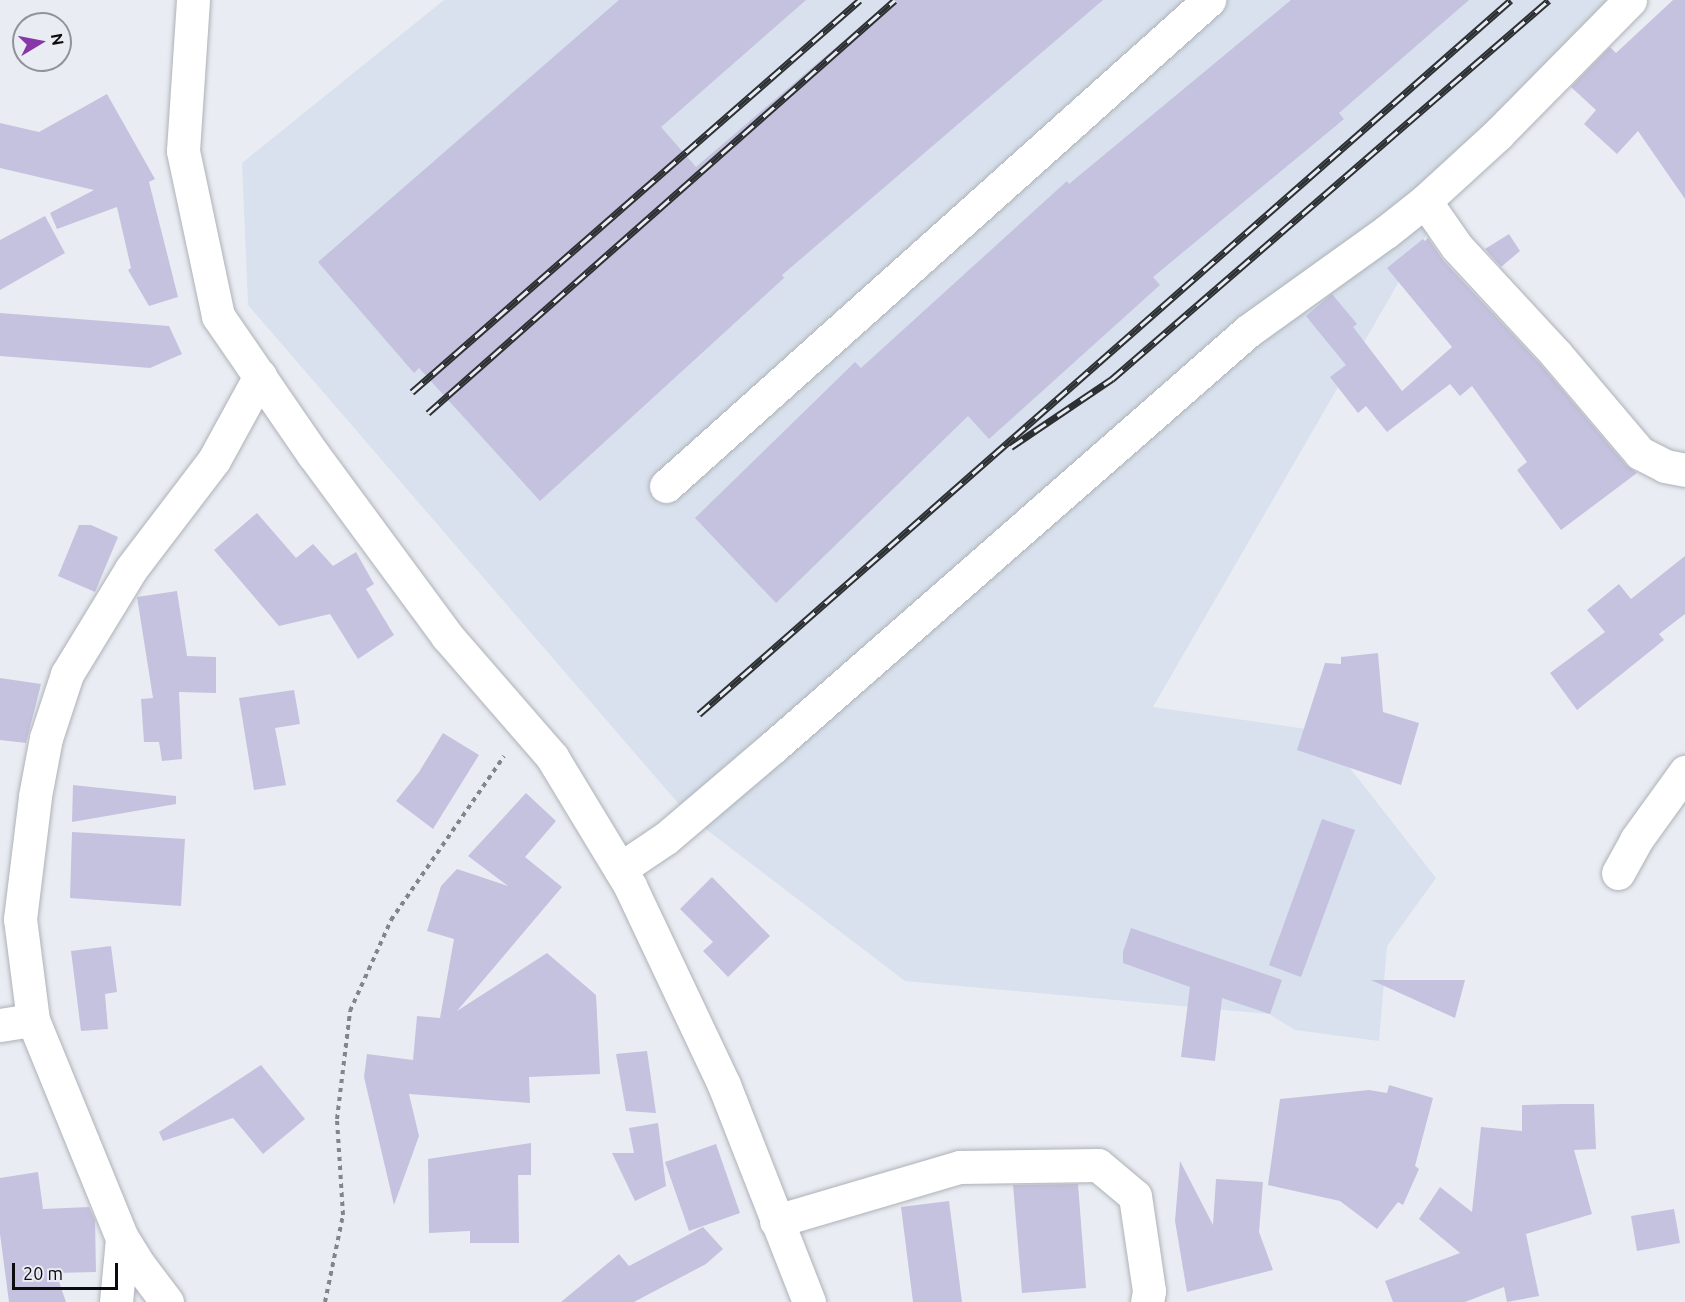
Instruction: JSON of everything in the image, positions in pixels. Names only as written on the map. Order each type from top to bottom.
[{"type":"street","points":[[192,0],[183,151],[218,316],[313,454],[447,636],[552,757],[620,869],[724,1084],[809,1302]]},
{"type":"street","points":[[666,486],[1209,0]]},
{"type":"street","points":[[620,869],[666,838],[773,747],[1248,331],[1386,232],[1425,201],[1498,134],[1630,0]]},
{"type":"street","points":[[1425,201],[1457,247],[1556,354],[1640,453],[1665,466],[1685,470]]},
{"type":"street","points":[[166,1302],[138,1265],[122,1238],[33,1020],[20,919],[35,796],[46,738],[67,674],[131,569],[214,460],[260,376]]},
{"type":"street","points":[[1618,873],[1636,840],[1685,772]]},
{"type":"street","points":[[0,1025],[33,1020]]},
{"type":"street","points":[[776,1221],[960,1167],[1098,1165],[1135,1196],[1149,1291],[1148,1302]]},
{"type":"street","points":[[116,1302],[122,1238]]},
{"type":"path","points":[[325,1302],[343,1215],[337,1119],[350,1011],[391,920],[472,806],[524,725]]},
{"type":"shaded area","points":[[444,0],[1620,0],[1489,126],[1153,707],[1321,731],[1436,878],[1387,946],[1379,1041],[1295,1030],[1269,1014],[905,981],[690,817],[248,305],[242,163]]},
{"type":"building","points":[[619,0],[806,0],[661,127],[696,167],[891,0],[1103,0],[782,275],[784,278],[540,501],[419,368],[414,373],[318,262]]},
{"type":"building","points":[[1291,0],[1469,0],[1339,113],[1344,119],[1153,277],[1160,285],[989,439],[968,416],[776,603],[695,518],[855,362],[861,368],[1067,181],[1069,184]]},
{"type":"building","points":[[1673,0],[1685,0],[1685,199],[1638,131],[1617,154],[1584,124],[1596,110],[1571,87],[1610,47],[1616,53]]},
{"type":"building","points":[[107,94],[155,179],[149,182],[178,297],[149,306],[128,270],[131,268],[117,207],[57,229],[50,213],[94,190],[0,168],[0,123],[39,132]]},
{"type":"building","points":[[45,216],[65,253],[0,290],[0,240]]},
{"type":"building","points":[[1509,234],[1520,251],[1501,267],[1485,249]]},
{"type":"building","points":[[1428,238],[1443,260],[1542,366],[1626,465],[1637,473],[1561,530],[1517,470],[1527,462],[1472,386],[1460,396],[1450,384],[1387,432],[1366,406],[1358,413],[1330,377],[1346,365],[1306,316],[1332,294],[1357,324],[1353,327],[1402,391],[1452,347],[1387,268],[1423,239],[1425,241]]},
{"type":"building","points":[[0,313],[169,326],[182,354],[150,368],[0,356]]},
{"type":"building","points":[[257,513],[296,558],[313,544],[333,566],[356,552],[374,584],[366,589],[394,635],[358,659],[330,614],[279,626],[214,550]]},
{"type":"building","points":[[79,525],[91,525],[118,537],[95,592],[58,576]]},
{"type":"building","points":[[1685,556],[1685,614],[1659,634],[1664,640],[1577,710],[1550,673],[1605,632],[1587,610],[1619,584],[1631,599]]},
{"type":"building","points":[[177,591],[187,656],[216,657],[216,693],[179,692],[182,759],[162,761],[159,742],[144,742],[141,699],[153,698],[137,597]]},
{"type":"building","points":[[1378,653],[1383,712],[1419,723],[1401,785],[1297,750],[1325,663],[1341,664],[1341,657]]},
{"type":"building","points":[[0,678],[41,684],[26,743],[0,740]]},
{"type":"building","points":[[294,690],[300,724],[275,728],[286,785],[254,790],[239,698]]},
{"type":"building","points":[[443,733],[479,755],[433,829],[396,801],[419,772]]},
{"type":"building","points":[[73,785],[176,796],[176,804],[72,822]]},
{"type":"building","points":[[526,793],[556,821],[525,857],[562,887],[457,1011],[547,953],[596,995],[600,1074],[529,1077],[530,1103],[409,1094],[419,1136],[394,1205],[364,1077],[367,1054],[413,1060],[417,1016],[440,1018],[454,939],[427,931],[441,886],[457,869],[508,886],[468,856]]},
{"type":"building","points":[[1322,819],[1355,830],[1301,977],[1269,965]]},
{"type":"building","points":[[72,832],[185,839],[181,906],[70,898]]},
{"type":"building","points":[[712,877],[770,936],[728,977],[703,951],[713,942],[680,909]]},
{"type":"building","points":[[1131,928],[1282,980],[1270,1014],[1222,998],[1215,1061],[1181,1057],[1190,987],[1123,963],[1123,952]]},
{"type":"building","points":[[111,946],[117,992],[105,994],[108,1029],[81,1031],[71,951]]},
{"type":"building","points":[[1371,980],[1465,980],[1455,1018]]},
{"type":"building","points":[[647,1051],[656,1113],[626,1111],[616,1054]]},
{"type":"building","points":[[261,1065],[305,1119],[263,1154],[233,1118],[163,1141],[159,1132]]},
{"type":"building","points":[[1389,1085],[1433,1098],[1415,1166],[1419,1169],[1403,1205],[1398,1202],[1377,1229],[1340,1201],[1268,1185],[1280,1099],[1369,1090],[1387,1093]]},
{"type":"building","points":[[1594,1104],[1596,1149],[1574,1150],[1592,1214],[1526,1234],[1539,1296],[1507,1302],[1504,1287],[1465,1302],[1393,1302],[1385,1281],[1460,1253],[1419,1219],[1440,1187],[1472,1212],[1481,1127],[1522,1131],[1522,1105]]},
{"type":"building","points":[[658,1123],[666,1186],[635,1201],[612,1153],[634,1153],[629,1128]]},
{"type":"building","points":[[531,1143],[531,1175],[518,1175],[519,1243],[470,1243],[470,1231],[429,1233],[428,1159]]},
{"type":"building","points":[[716,1144],[740,1213],[689,1231],[665,1162]]},
{"type":"building","points":[[1180,1161],[1213,1225],[1216,1179],[1263,1182],[1259,1232],[1273,1270],[1187,1292],[1175,1221]]},
{"type":"building","points":[[38,1172],[43,1209],[89,1207],[95,1220],[96,1272],[56,1273],[66,1302],[9,1302],[0,1234],[0,1178]]},
{"type":"building","points":[[1078,1184],[1086,1288],[1022,1293],[1013,1185]]},
{"type":"building","points":[[949,1201],[962,1302],[913,1302],[901,1207]]},
{"type":"building","points":[[1674,1209],[1680,1243],[1637,1251],[1631,1216]]},
{"type":"building","points":[[703,1227],[723,1249],[706,1264],[634,1302],[561,1302],[619,1254],[629,1266]]},
{"type":"railway","points":[[412,392],[860,0]]},
{"type":"railway","points":[[428,413],[895,0]]},
{"type":"railway","points":[[699,714],[1511,0]]},
{"type":"railway","points":[[1011,447],[1112,379],[1549,0]]}]
